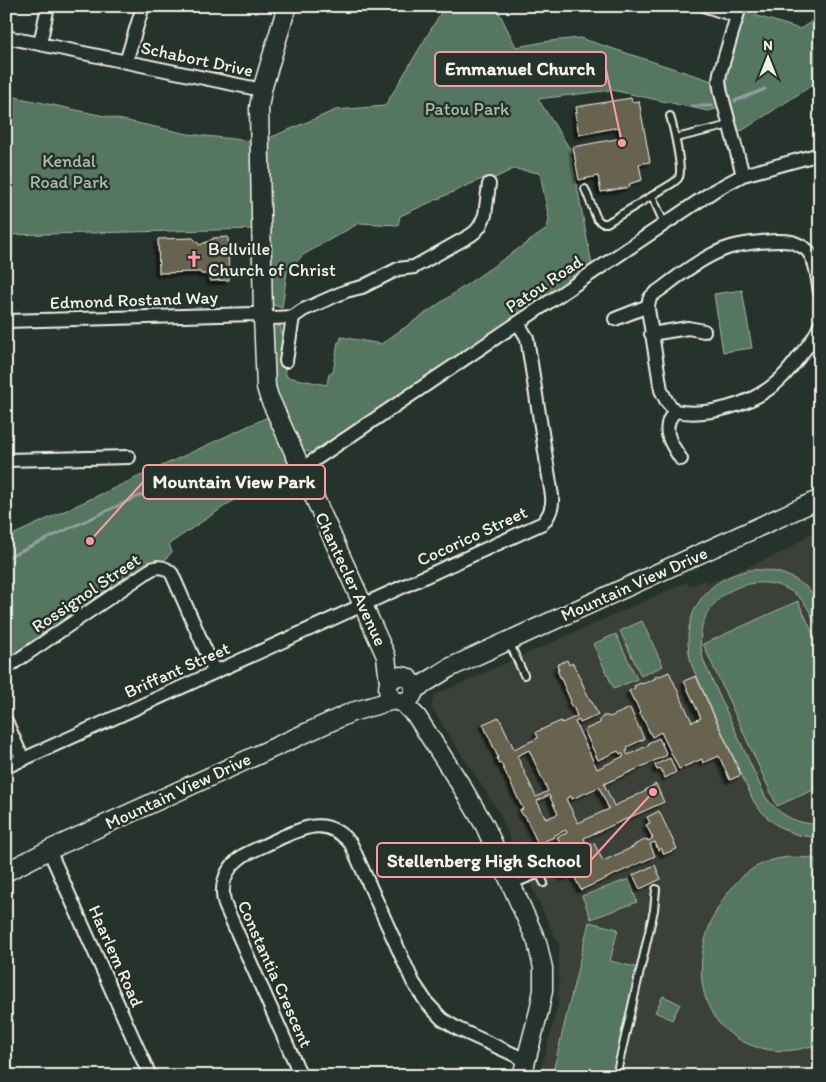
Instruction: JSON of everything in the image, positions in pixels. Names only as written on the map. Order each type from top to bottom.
[{"type":"street","points":[[40,44],[48,6]]},
{"type":"street","name":"Schabort Drive","points":[[126,62],[143,6]]},
{"type":"street","name":"Chantecler Avenue","points":[[287,6],[262,90],[259,114],[262,316],[267,392],[386,656],[398,666],[401,689],[485,826],[537,942],[544,979],[542,1000],[524,1068]]},
{"type":"street","points":[[706,6],[739,11],[724,56],[719,82],[743,175]]},
{"type":"street","name":"Schabort Drive","points":[[6,37],[262,90]]},
{"type":"street","name":"Patou Road","points":[[301,470],[715,190],[743,175],[820,154]]},
{"type":"street","points":[[286,361],[293,317],[303,310],[346,291],[362,288],[398,269],[414,267],[471,235],[480,226],[485,215],[489,184]]},
{"type":"street","points":[[820,292],[815,263],[809,253],[799,245],[786,241],[731,247],[716,252],[677,277],[653,295],[648,306],[661,390],[666,402],[675,411],[696,413],[716,410],[747,401],[776,384],[817,342],[820,325]]},
{"type":"street","points":[[615,319],[648,306]]},
{"type":"street","name":"Edmond Rostand Way","points":[[6,321],[254,314],[273,318],[293,317]]},
{"type":"street","name":"Cocorico Street","points":[[363,605],[537,526],[542,523],[550,512],[552,496],[527,338],[518,323]]},
{"type":"street","points":[[651,334],[688,328],[704,331]]},
{"type":"street","points":[[675,411],[668,423],[668,434],[671,444],[681,459]]},
{"type":"street","points":[[6,460],[129,457]]},
{"type":"street","name":"Mountain View Drive","points":[[6,872],[49,850],[352,712],[370,699],[401,689],[449,668],[820,499]]},
{"type":"street","name":"Rossignol Street","points":[[6,668],[157,567],[165,569],[172,574],[215,672]]},
{"type":"street","name":"Briffant Street","points":[[6,767],[363,605]]},
{"type":"street","points":[[6,721],[23,760]]},
{"type":"street","name":"Constantia Crescent","points":[[300,1076],[225,905],[222,890],[228,869],[238,858],[303,828],[316,826],[335,830],[351,844],[413,982],[427,1003],[442,1019],[524,1068]]},
{"type":"street","name":"Haarlem Road","points":[[49,850],[150,1076]]},
{"type":"lane","points":[[586,188],[596,219],[602,223],[607,223],[678,179],[680,173],[676,138],[670,116]]},
{"type":"lane","points":[[676,138],[730,125]]},
{"type":"lane","points":[[652,196],[664,224]]},
{"type":"lane","points":[[508,641],[524,675]]},
{"type":"lane","points":[[512,885],[537,875],[541,877],[544,883]]},
{"type":"lane","points":[[616,1076],[654,910],[656,889]]},
{"type":"shaded area","points":[[820,530],[820,1061],[793,1076],[539,1076],[558,1005],[559,945],[499,812],[431,707],[435,695],[687,582],[689,586],[705,580],[707,584],[790,549],[807,535]]},
{"type":"green space","name":"Patou Park","points":[[445,6],[496,6],[516,47],[580,38],[712,81],[720,108],[708,111],[612,90],[538,99],[570,149],[592,265],[319,450],[307,452],[301,448],[275,393],[273,382],[273,329],[281,327],[283,365],[287,377],[327,385],[329,373],[333,373],[338,342],[340,342],[341,337],[381,344],[547,229],[549,219],[540,173],[513,169],[495,178],[484,178],[400,216],[398,225],[359,223],[303,255],[287,272],[282,308],[273,305],[270,299],[269,138],[336,110],[385,106]]},
{"type":"green space","points":[[744,12],[800,29],[820,16],[820,82],[737,132],[724,79]]},
{"type":"green space","name":"Kendal Road Park","points":[[6,95],[188,134],[251,141],[254,229],[6,235]]},
{"type":"green space","points":[[742,290],[752,348],[723,352],[714,294]]},
{"type":"green space","points":[[270,416],[290,462],[169,544],[172,552],[164,561],[150,562],[6,661],[6,538]]},
{"type":"green space","points":[[750,570],[780,573],[793,578],[806,587],[820,605],[820,633],[804,603],[788,590],[774,584],[744,585],[730,591],[718,600],[708,612],[702,627],[701,636],[704,662],[765,796],[788,817],[803,823],[820,824],[820,837],[800,835],[782,828],[767,817],[754,802],[692,666],[688,632],[698,604],[707,592],[719,582]]},
{"type":"green space","points":[[798,601],[820,649],[820,787],[777,806],[703,644]]},
{"type":"green space","points":[[642,621],[663,666],[641,676],[620,631]]},
{"type":"green space","points":[[616,634],[637,679],[614,689],[593,644]]},
{"type":"green space","points":[[790,857],[811,858],[820,861],[820,1043],[805,1048],[783,1051],[760,1048],[736,1038],[719,1023],[708,1004],[702,983],[702,960],[706,937],[715,914],[735,884],[747,872],[760,865],[775,859]]},
{"type":"green space","points":[[629,879],[637,902],[591,919],[582,896]]},
{"type":"green space","points":[[589,922],[618,929],[610,961],[639,968],[612,1076],[552,1076]]},
{"type":"green space","points":[[663,996],[680,1004],[672,1020],[655,1012]]},
{"type":"building","points":[[631,98],[632,102],[639,101],[650,162],[639,164],[642,180],[629,184],[630,187],[601,192],[598,176],[579,180],[573,147],[621,138],[619,127],[579,135],[575,113],[577,113],[576,107]]},
{"type":"building","name":"Bellville Church of Christ","points":[[228,237],[229,280],[210,281],[210,274],[201,274],[200,272],[159,273],[158,239],[193,238],[200,245],[213,238]]},
{"type":"building","points":[[567,660],[569,665],[573,663],[598,715],[580,723],[579,720],[575,722],[597,769],[624,756],[618,751],[598,760],[584,730],[600,723],[603,716],[610,717],[630,708],[644,739],[627,747],[628,755],[659,738],[667,755],[604,784],[614,806],[646,791],[656,784],[664,802],[584,838],[587,846],[594,843],[603,861],[647,839],[648,841],[653,838],[646,825],[650,823],[647,817],[659,811],[677,849],[664,854],[661,848],[658,850],[655,842],[650,844],[655,856],[581,890],[573,874],[564,878],[555,858],[571,850],[569,844],[562,847],[557,837],[567,833],[566,830],[538,844],[525,816],[523,816],[520,810],[523,809],[501,763],[499,764],[498,757],[483,724],[499,717],[514,749],[538,738],[536,732],[577,716],[569,702],[571,701],[557,670],[559,670],[557,665]],"holes":[[[529,750],[548,791],[536,797],[517,756]],[[599,787],[609,809],[578,823],[566,799],[571,796],[572,799]],[[549,795],[558,814],[546,819],[537,801]]]},
{"type":"building","points":[[669,672],[692,722],[701,718],[684,681],[696,676],[741,775],[730,780],[719,756],[703,763],[702,759],[679,769],[661,732],[652,737],[629,691],[635,688],[634,686],[656,678],[655,676]]},
{"type":"building","points":[[670,758],[676,772],[665,778],[661,769],[657,770],[655,765]]},
{"type":"building","points":[[655,865],[661,879],[640,889],[633,875]]},
{"type":"waterway","points":[[735,101],[765,89]]},
{"type":"waterway","points":[[691,106],[713,106]]},
{"type":"waterway","points":[[6,558],[167,484]]},
{"type":"place","name":"Emmanuel Church","points":[[622,143]]},
{"type":"place","name":"Bellville Church of Christ","points":[[194,259]]},
{"type":"place","name":"Mountain View Park","points":[[90,541]]},
{"type":"place","name":"Stellenberg High School","points":[[653,792]]}]
